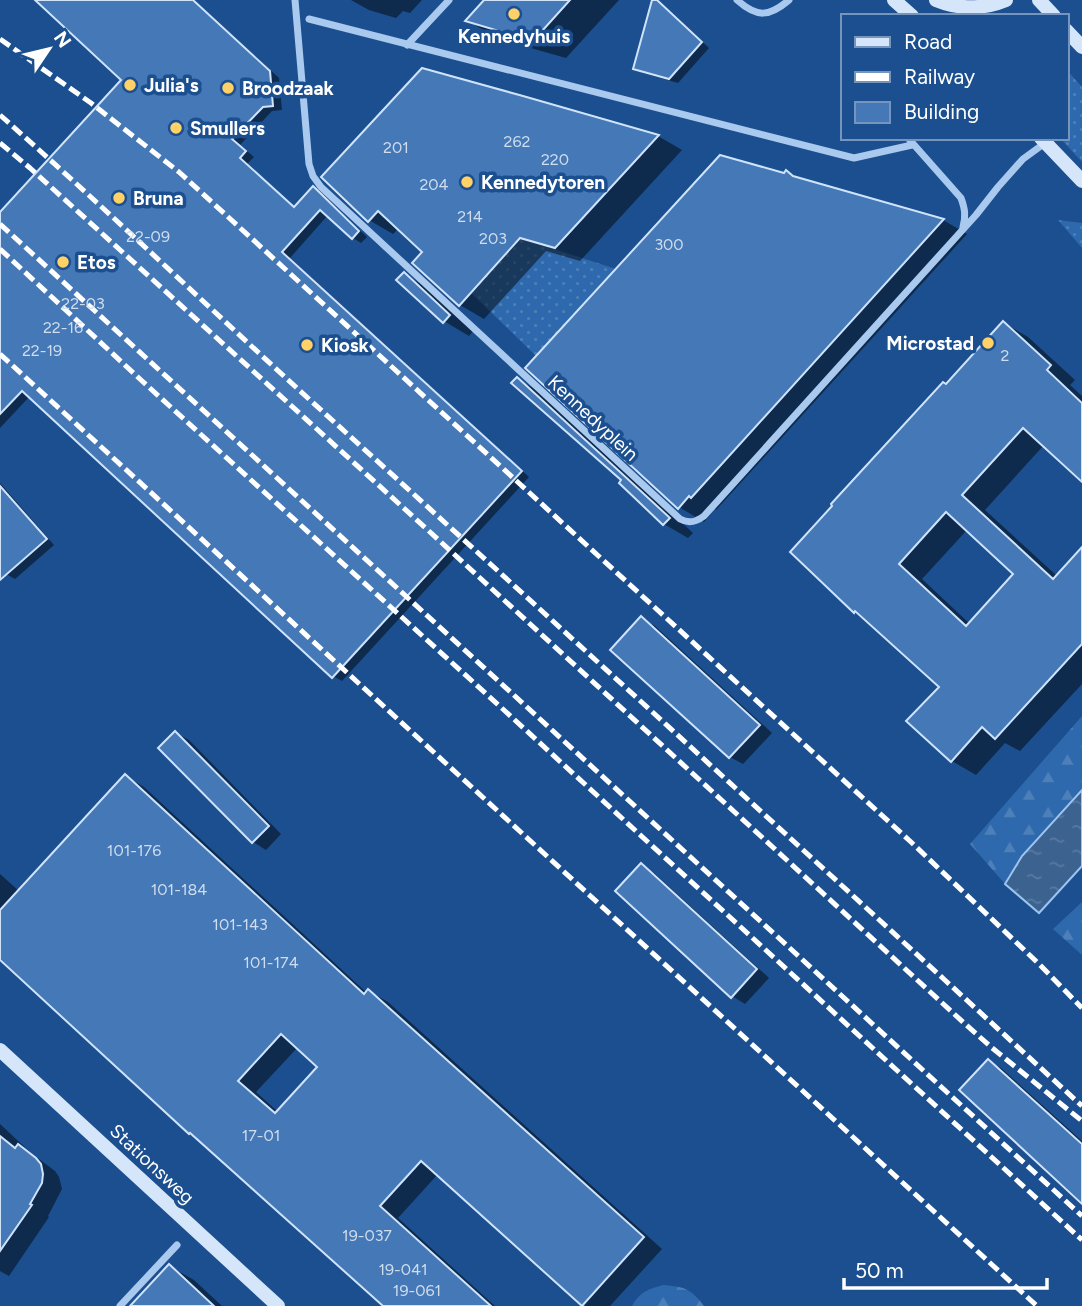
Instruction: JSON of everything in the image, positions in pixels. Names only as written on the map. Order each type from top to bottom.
[{"type":"street","name":"Kennedyplein","points":[[295,0],[309,163],[313,176],[321,187],[686,522],[693,522],[704,516],[976,215],[1023,159],[1043,140]]},
{"type":"street","points":[[407,44],[449,0]]},
{"type":"street","points":[[737,0],[748,10],[760,14],[771,12],[789,0]]},
{"type":"street","points":[[894,0],[910,14]]},
{"type":"street","points":[[936,0],[964,8],[989,6],[1006,0]]},
{"type":"street","points":[[1002,14],[1015,0]]},
{"type":"street","points":[[1039,0],[1052,14]]},
{"type":"street","points":[[309,19],[854,158],[910,141],[961,198],[966,217],[963,228]]},
{"type":"street","points":[[1068,32],[1082,47]]},
{"type":"street","points":[[1043,140],[1082,181]]},
{"type":"street","name":"Stationsweg","points":[[0,1050],[278,1306]]},
{"type":"street","points":[[120,1306],[177,1245]]},
{"type":"green space","points":[[1068,71],[1082,87],[1082,162],[1062,140],[1068,140]]},
{"type":"green space","points":[[1058,220],[1082,223],[1082,248]]},
{"type":"green space","points":[[520,238],[616,269],[536,356],[471,293]]},
{"type":"green space","points":[[1082,716],[1082,790],[1022,856],[1005,884],[970,844]]},
{"type":"green space","points":[[1082,902],[1082,955],[1053,929]]},
{"type":"green space","points":[[663,1285],[686,1290],[695,1295],[704,1306],[632,1306],[645,1292]]},
{"type":"water","points":[[1082,790],[1082,866],[1039,913],[1005,884],[1022,856]]},
{"type":"building","points":[[35,0],[193,0],[270,71],[273,106],[263,107],[232,139],[246,151],[240,158],[294,207],[313,186],[359,231],[352,239],[320,210],[282,252],[522,471],[332,678],[22,391],[0,414],[0,212],[121,80]]},
{"type":"building","name":"Kennedyhuis","points":[[484,0],[570,0],[533,41],[465,21]]},
{"type":"building","points":[[652,0],[657,0],[702,42],[669,79],[633,69]]},
{"type":"building","name":"Kennedytoren","points":[[422,68],[659,135],[555,248],[520,238],[459,306],[412,263],[422,252],[378,211],[368,222],[321,177]]},
{"type":"building","points":[[720,155],[784,173],[786,170],[793,176],[944,219],[691,498],[689,496],[678,509],[525,368]]},
{"type":"building","points":[[404,272],[450,315],[443,323],[396,280]]},
{"type":"building","points":[[1003,321],[1051,365],[1047,370],[1082,403],[1082,482],[1023,428],[962,495],[1053,579],[1082,547],[1082,644],[995,739],[982,727],[951,762],[906,721],[939,687],[855,611],[854,613],[790,552],[943,382],[946,384]],"holes":[[[946,512],[1013,574],[966,626],[899,564]]]},
{"type":"building","points":[[517,377],[670,518],[663,525],[619,483],[621,480],[511,383]]},
{"type":"building","points":[[0,486],[47,539],[0,580]]},
{"type":"building","points":[[641,616],[760,725],[729,758],[610,650]]},
{"type":"building","points":[[175,731],[269,826],[252,843],[158,748]]},
{"type":"building","points":[[125,774],[364,994],[368,989],[644,1237],[582,1306],[421,1161],[380,1206],[491,1306],[383,1306],[189,1134],[0,960],[0,910]],"holes":[[[281,1034],[317,1067],[275,1113],[238,1081]]]},
{"type":"building","points":[[641,863],[757,969],[731,998],[615,891]]},
{"type":"building","points":[[988,1059],[1082,1144],[1082,1204],[959,1090]]},
{"type":"building","points":[[0,1136],[15,1148],[18,1144],[36,1158],[41,1164],[43,1174],[42,1183],[30,1204],[32,1205],[0,1251]]},
{"type":"building","points":[[169,1264],[214,1306],[130,1306]]},
{"type":"railway","points":[[0,39],[91,103],[179,172],[911,842],[1082,1008]]},
{"type":"railway","points":[[0,115],[1082,1106]]},
{"type":"railway","points":[[0,143],[430,532],[964,1023],[1082,1121]]},
{"type":"railway","points":[[0,224],[1082,1216]]},
{"type":"railway","points":[[0,249],[1082,1240]]},
{"type":"railway","points":[[0,354],[1037,1306]]},
{"type":"place","name":"Kennedyhuis","points":[[514,14]]},
{"type":"place","name":"Julia's","points":[[130,85]]},
{"type":"place","name":"Broodzaak","points":[[228,88]]},
{"type":"place","name":"Smullers","points":[[176,128]]},
{"type":"place","name":"Kennedytoren","points":[[467,182]]},
{"type":"place","name":"Bruna","points":[[119,198]]},
{"type":"place","name":"Etos","points":[[63,262]]},
{"type":"place","name":"Microstad","points":[[988,343]]},
{"type":"place","name":"Kiosk","points":[[307,345]]}]
